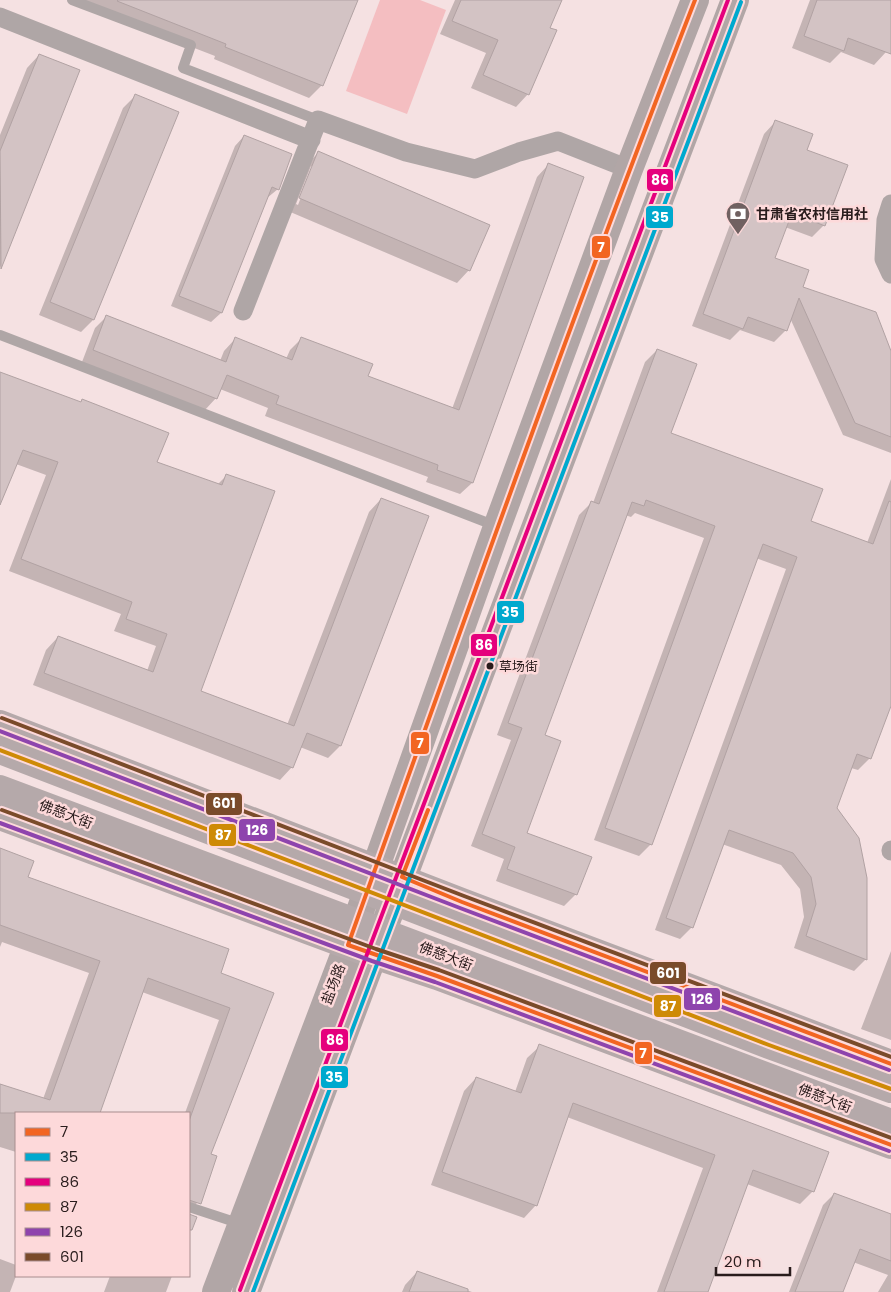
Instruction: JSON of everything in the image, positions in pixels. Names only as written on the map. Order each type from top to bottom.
[{"type":"main road","name":"盐场路","points":[[216,1292],[348,945],[497,526],[628,169],[695,0]]},
{"type":"main road","name":"盐场路","points":[[246,1292],[735,0]]},
{"type":"main road","points":[[0,724],[402,877],[462,902],[891,1064]]},
{"type":"main road","points":[[0,750],[769,1046],[891,1090]]},
{"type":"main road","name":"佛慈大街","points":[[0,789],[891,1123]]},
{"type":"main road","points":[[0,816],[891,1144]]},
{"type":"street","points":[[0,17],[310,140]]},
{"type":"street","points":[[243,311],[318,120],[406,152],[475,169],[519,152],[558,142],[628,169]]},
{"type":"street","points":[[891,204],[886,220],[884,260],[891,274]]},
{"type":"lane","points":[[72,0],[191,45],[183,68],[318,120]]},
{"type":"lane","points":[[0,335],[497,526]]},
{"type":"lane","points":[[190,1207],[242,1225]]},
{"type":"shaded area","points":[[380,0],[420,0],[446,10],[407,114],[346,91]]},
{"type":"building","points":[[118,0],[358,0],[323,86],[225,47],[226,44]]},
{"type":"building","points":[[461,0],[562,0],[550,28],[557,30],[529,95],[483,75],[498,40],[452,21]]},
{"type":"building","points":[[817,0],[891,0],[891,54],[848,38],[844,51],[804,36]]},
{"type":"building","points":[[39,54],[80,70],[1,269],[0,151]]},
{"type":"building","points":[[135,94],[179,112],[94,320],[50,302]]},
{"type":"building","points":[[775,120],[813,134],[807,150],[848,165],[825,226],[792,213],[775,258],[809,270],[803,287],[876,312],[891,351],[891,437],[855,423],[799,298],[787,331],[748,317],[743,329],[703,314]]},
{"type":"building","points":[[244,135],[292,154],[279,190],[272,187],[222,313],[179,296]]},
{"type":"building","points":[[318,151],[490,225],[470,271],[299,198]]},
{"type":"building","points":[[548,163],[584,177],[473,483],[437,470],[438,465],[276,404],[279,396],[227,375],[217,399],[93,350],[106,315],[226,362],[235,337],[292,360],[301,337],[373,364],[368,376],[459,410]]},
{"type":"building","points":[[657,349],[697,364],[671,433],[823,489],[811,521],[873,544],[889,501],[891,502],[891,706],[871,759],[857,754],[837,808],[859,838],[867,878],[867,960],[806,936],[816,904],[811,877],[793,853],[729,830],[693,928],[666,918],[797,557],[763,544],[652,845],[605,828],[715,526],[646,500],[644,506],[632,502],[545,735],[561,741],[527,833],[592,857],[577,895],[507,869],[515,847],[482,834],[522,728],[508,723],[591,501],[599,504]]},
{"type":"building","points":[[0,372],[81,402],[82,399],[169,433],[157,462],[222,485],[226,474],[275,491],[201,691],[294,726],[381,498],[429,516],[341,746],[307,733],[293,768],[44,673],[58,636],[153,672],[167,634],[126,619],[132,602],[21,559],[58,462],[23,450],[0,505]]},
{"type":"building","points":[[0,848],[34,861],[28,877],[229,949],[221,973],[274,993],[211,1154],[217,1156],[201,1204],[190,1200],[190,1118],[230,1008],[148,978],[100,1112],[0,1113],[0,1084],[50,1100],[100,961],[0,925]]},
{"type":"building","points":[[539,1044],[829,1152],[814,1192],[753,1170],[708,1292],[664,1292],[715,1155],[573,1103],[537,1206],[442,1172],[476,1077],[521,1093]]},
{"type":"building","points":[[834,1193],[891,1214],[891,1261],[860,1249],[843,1292],[795,1292]]},
{"type":"building","points":[[190,1214],[197,1217],[192,1230],[190,1230]]},
{"type":"building","points":[[417,1271],[468,1289],[468,1292],[409,1292]]},
{"type":"transit line","name":"7","points":[[695,0],[561,353],[348,945],[437,976],[891,1145]]},
{"type":"transit line","name":"86","points":[[240,1290],[728,0]]},
{"type":"transit line","name":"35","points":[[253,1292],[741,2]]},
{"type":"transit line","name":"601","points":[[2,718],[464,896],[891,1057]]},
{"type":"transit line","name":"126","points":[[0,731],[889,1070]]},
{"type":"transit line","name":"87","points":[[0,750],[769,1045],[891,1089]]},
{"type":"transit line","name":"601","points":[[2,810],[891,1138]]},
{"type":"transit line","name":"7","points":[[428,810],[402,877],[462,902],[891,1064]]},
{"type":"transit line","name":"126","points":[[0,823],[889,1151]]},
{"type":"place","name":"甘肃省农村信用社","points":[[738,235]]},
{"type":"place","name":"草场街","points":[[490,666]]}]
